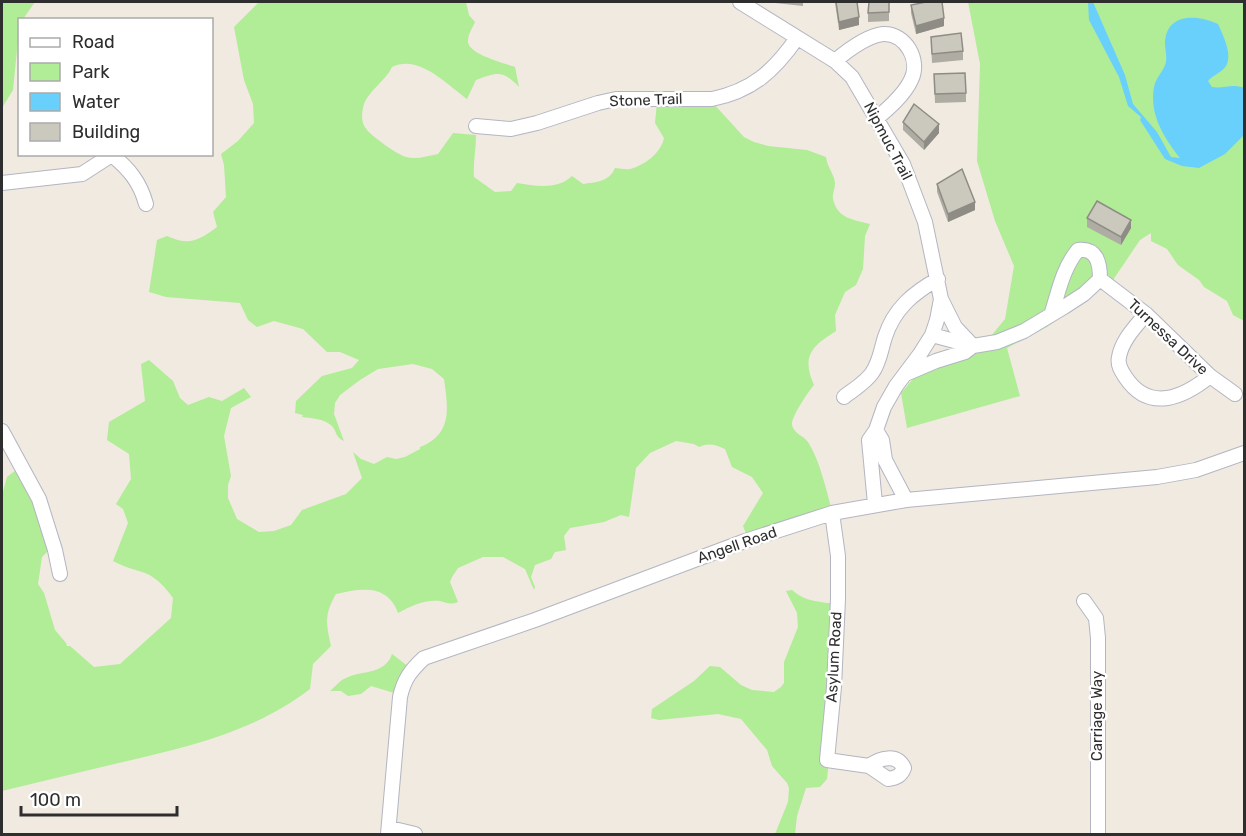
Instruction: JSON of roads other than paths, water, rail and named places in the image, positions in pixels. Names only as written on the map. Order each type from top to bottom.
[{"type":"street","name":"Nipmuc Trail","points":[[742,2],[835,61],[852,77],[903,164],[925,222],[941,299],[932,335],[896,386],[869,440],[875,504]]},
{"type":"street","points":[[835,61],[853,46],[882,34],[895,36],[912,52],[914,73],[911,82],[877,118]]},
{"type":"street","name":"Stone Trail","points":[[476,126],[512,129],[616,99],[712,99],[724,96],[759,80],[782,59],[797,38]]},
{"type":"street","points":[[2,183],[81,174],[111,156]]},
{"type":"street","points":[[114,156],[136,178],[143,191],[146,204]]},
{"type":"street","points":[[906,374],[964,352],[973,346],[1011,338],[1084,294],[1100,279],[1100,265],[1095,254],[1086,250],[1078,250],[1071,259],[1064,272],[1052,312]]},
{"type":"street","points":[[844,397],[871,375],[888,328],[905,301],[938,279]]},
{"type":"street","name":"Turnessa Drive","points":[[1100,279],[1146,314],[1210,376],[1235,394]]},
{"type":"street","points":[[941,299],[955,327],[973,346]]},
{"type":"street","points":[[1146,314],[1128,336],[1119,357],[1122,372],[1134,387],[1143,395],[1168,398],[1182,395],[1210,376]]},
{"type":"street","points":[[932,335],[973,346]]},
{"type":"street","points":[[876,430],[882,440],[885,460],[906,500]]},
{"type":"street","points":[[2,431],[39,499],[60,574]]},
{"type":"street","name":"Angell Road","points":[[389,831],[403,682],[424,658],[535,620],[745,541],[832,513],[906,500],[1157,477],[1196,470],[1245,453]]},
{"type":"street","name":"Asylum Road","points":[[832,513],[838,556],[838,599],[835,679],[827,759],[869,766]]},
{"type":"street","name":"Carriage Way","points":[[1084,601],[1096,618],[1098,638],[1098,834]]},
{"type":"street","points":[[389,831],[415,834]]},
{"type":"water","points":[[1088,2],[1093,2],[1125,75],[1133,104],[1157,132],[1171,157],[1180,158],[1159,125],[1153,97],[1155,83],[1166,62],[1167,33],[1171,26],[1184,18],[1201,19],[1218,24],[1226,45],[1228,61],[1224,68],[1208,81],[1212,87],[1244,88],[1244,135],[1225,154],[1199,168],[1182,166],[1165,159],[1140,120],[1141,117],[1128,106],[1119,77],[1089,20]]}]
